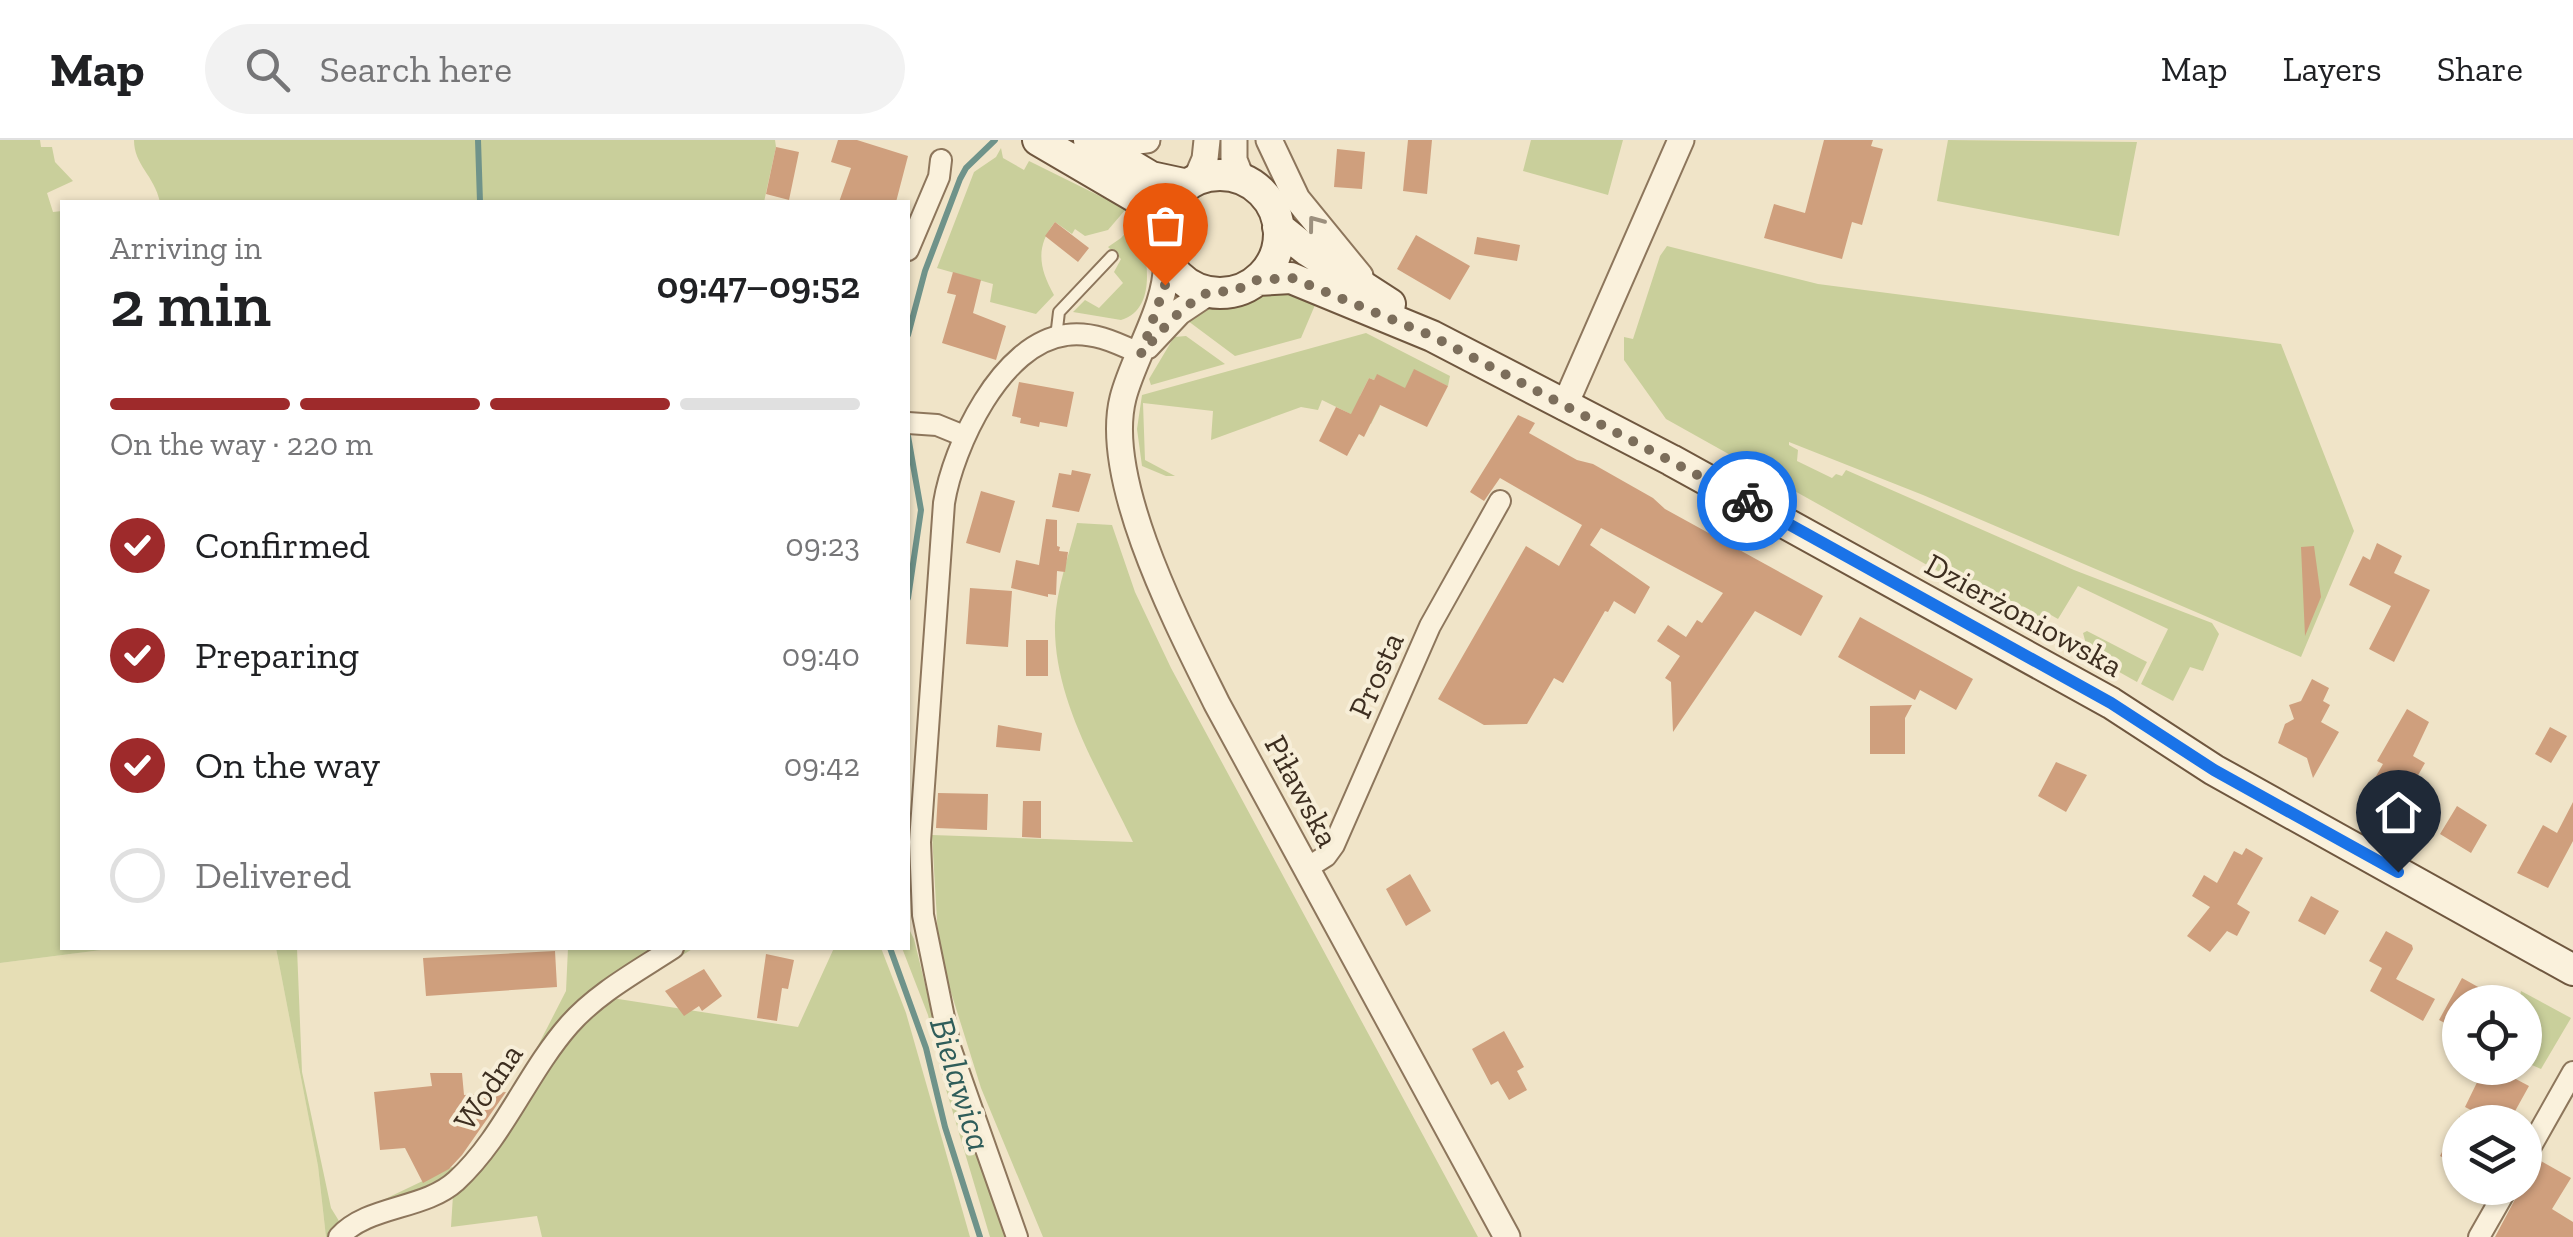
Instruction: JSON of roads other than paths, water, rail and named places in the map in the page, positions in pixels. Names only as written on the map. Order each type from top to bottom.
[{"type":"main road","points":[[1038,140],[1144,202],[1162,225]]},
{"type":"main road","points":[[1090,140],[1150,176],[1192,183],[1219,176],[1242,180],[1264,196],[1278,227],[1276,252],[1257,280],[1234,291],[1209,292],[1178,276],[1166,260],[1162,225],[1170,202],[1192,183]]},
{"type":"main road","name":"Dzierżoniowska","points":[[1278,227],[1308,251],[1378,294],[1432,336]]},
{"type":"main road","name":"Dzierżoniowska","points":[[1257,280],[1292,278],[1432,336],[1671,460],[2095,694],[2214,770],[2573,970]]},
{"type":"street","points":[[1098,140],[1147,140]]},
{"type":"street","points":[[1192,183],[1205,158],[1207,140]]},
{"type":"street","points":[[1234,140],[1233,155],[1242,180]]},
{"type":"street","points":[[1269,140],[1297,199],[1334,248],[1378,294]]},
{"type":"street","points":[[1564,407],[1680,140]]},
{"type":"street","points":[[910,245],[939,177],[941,160]]},
{"type":"street","name":"Piławska","points":[[1166,260],[1165,285],[1125,390],[1118,425],[1128,490],[1178,624],[1218,704],[1506,1237]]},
{"type":"street","name":"Piławska","points":[[1141,354],[1179,312],[1209,292]]},
{"type":"street","points":[[1018,1237],[950,1046],[915,915],[937,572],[947,485],[964,436],[1014,364],[1040,344],[1056,336],[1090,335],[1141,354]]},
{"type":"street","points":[[912,423],[938,424],[964,436]]},
{"type":"street","name":"Prosta","points":[[1307,868],[1324,858],[1334,845],[1438,611],[1500,501]]},
{"type":"street","name":"Wodna","points":[[339,1237],[352,1226],[435,1194],[454,1182],[486,1144],[568,1026],[598,998],[670,950]]},
{"type":"street","points":[[2542,1127],[2573,1072]]},
{"type":"street","points":[[2479,1237],[2498,1205]]},
{"type":"lane","points":[[1056,336],[1059,312],[1112,256]]},
{"type":"waterway","points":[[478,140],[480,200]]},
{"type":"waterway","name":"Bielawica","points":[[910,327],[925,271],[960,179],[995,140]]},
{"type":"waterway","name":"Bielawica","points":[[910,447],[921,510],[910,584]]},
{"type":"waterway","name":"Bielawica","points":[[891,950],[926,1048],[945,1127],[980,1237]]}]
